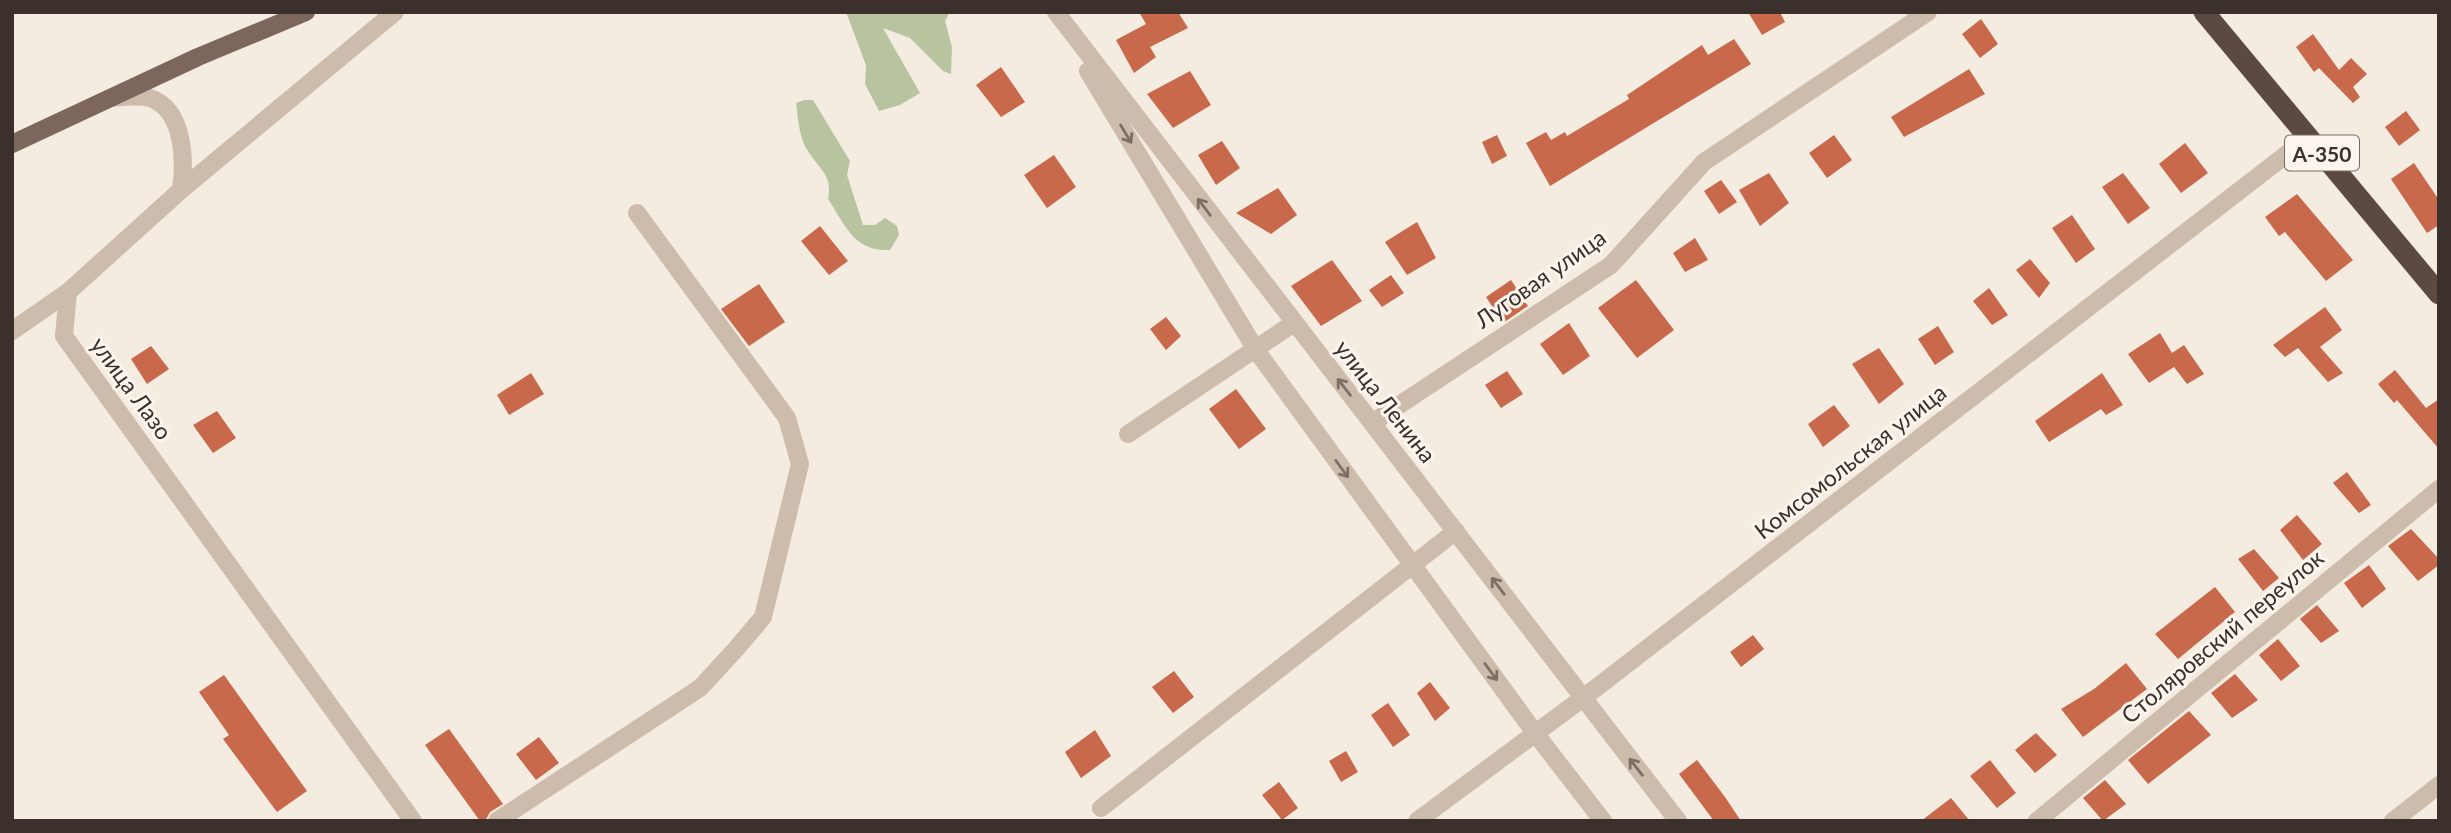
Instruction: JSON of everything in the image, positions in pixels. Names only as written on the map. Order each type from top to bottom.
[{"type":"highway","name":"А-350","points":[[2204,12],[2439,294]]},
{"type":"main road","points":[[12,144],[104,99],[306,12]]},
{"type":"street","points":[[12,331],[68,292],[181,190],[395,12]]},
{"type":"street","points":[[1054,12],[1256,350],[1535,733],[1603,821]]},
{"type":"street","name":"улица Ленина","points":[[1054,12],[1678,821]]},
{"type":"street","name":"Луговая улица","points":[[1372,423],[1611,265],[1704,162],[1928,12]]},
{"type":"street","points":[[104,99],[149,98],[161,104],[178,130],[182,149],[181,190]]},
{"type":"street","name":"Комсомольская улица","points":[[1417,821],[1583,698],[2309,137]]},
{"type":"street","points":[[498,821],[701,688],[736,649],[763,617],[800,464],[786,418],[637,213]]},
{"type":"street","name":"улица Лазо","points":[[68,292],[64,336],[413,821]]},
{"type":"street","points":[[1128,434],[1294,323]]},
{"type":"street","name":"Столяровский переулок","points":[[2037,821],[2439,489]]},
{"type":"street","points":[[1101,808],[1456,531]]},
{"type":"street","points":[[2393,821],[2439,785]]},
{"type":"green space","points":[[846,12],[950,12],[945,21],[952,47],[951,74],[943,71],[910,38],[883,28],[920,93],[900,105],[879,111],[865,84],[866,65]]},
{"type":"green space","points":[[813,100],[850,161],[847,175],[863,225],[875,225],[885,218],[897,226],[899,235],[890,250],[868,247],[859,242],[846,228],[828,199],[826,177],[801,136],[796,103]]},
{"type":"building","points":[[1139,12],[1178,12],[1188,28],[1150,47],[1156,57],[1134,73],[1116,40],[1146,24]]},
{"type":"building","points":[[1748,12],[1780,12],[1785,22],[1762,35]]},
{"type":"building","points":[[1981,19],[1998,44],[1980,58],[1962,34]]},
{"type":"building","points":[[2313,34],[2339,70],[2351,58],[2367,74],[2353,87],[2360,97],[2353,103],[2319,68],[2314,72],[2296,47]]},
{"type":"building","points":[[1734,39],[1751,64],[1550,186],[1526,143],[1546,132],[1551,140],[1565,132],[1567,136],[1629,99],[1627,95],[1702,45],[1708,55]]},
{"type":"building","points":[[1001,67],[1025,102],[1001,117],[976,85]]},
{"type":"building","points":[[1969,69],[1985,94],[1904,137],[1891,117]]},
{"type":"building","points":[[1190,71],[1211,105],[1173,128],[1147,94]]},
{"type":"building","points":[[2406,111],[2420,130],[2399,146],[2385,127]]},
{"type":"building","points":[[1497,135],[1507,156],[1492,164],[1482,142]]},
{"type":"building","points":[[1834,135],[1852,160],[1827,178],[1809,153]]},
{"type":"building","points":[[1222,141],[1240,168],[1216,185],[1198,155]]},
{"type":"building","points":[[2185,143],[2208,173],[2181,193],[2159,164]]},
{"type":"building","points":[[1054,155],[1076,187],[1047,208],[1024,175]]},
{"type":"building","points":[[2414,163],[2439,200],[2439,225],[2427,233],[2391,179]]},
{"type":"building","points":[[1769,173],[1789,203],[1760,226],[1739,190]]},
{"type":"building","points":[[2123,173],[2150,208],[2128,224],[2102,187]]},
{"type":"building","points":[[1721,180],[1737,202],[1719,214],[1704,191]]},
{"type":"building","points":[[1278,188],[1297,215],[1271,234],[1236,213]]},
{"type":"building","points":[[2297,194],[2353,260],[2326,281],[2285,232],[2279,236],[2265,217]]},
{"type":"building","points":[[2072,215],[2095,249],[2076,263],[2052,228]]},
{"type":"building","points":[[1417,222],[1436,258],[1407,275],[1385,242]]},
{"type":"building","points":[[820,226],[848,261],[829,275],[801,241]]},
{"type":"building","points":[[1695,238],[1708,260],[1685,272],[1673,253]]},
{"type":"building","points":[[2030,259],[2050,283],[2039,298],[2016,270]]},
{"type":"building","points":[[1332,260],[1362,301],[1321,326],[1291,286]]},
{"type":"building","points":[[1391,275],[1404,293],[1382,307],[1369,290]]},
{"type":"building","points":[[1511,280],[1528,306],[1503,323],[1486,297]]},
{"type":"building","points":[[1636,280],[1674,330],[1637,358],[1598,308]]},
{"type":"building","points":[[759,284],[785,322],[749,346],[721,309]]},
{"type":"building","points":[[1989,288],[2008,315],[1992,325],[1973,301]]},
{"type":"building","points":[[2325,307],[2342,330],[2320,347],[2343,373],[2328,382],[2298,348],[2285,357],[2273,345]]},
{"type":"building","points":[[1166,317],[1181,336],[1166,350],[1150,329]]},
{"type":"building","points":[[1569,323],[1590,356],[1563,375],[1540,344]]},
{"type":"building","points":[[1938,326],[1954,352],[1935,365],[1918,339]]},
{"type":"building","points":[[2160,333],[2172,353],[2184,345],[2204,374],[2187,384],[2174,367],[2149,383],[2128,354]]},
{"type":"building","points":[[151,346],[169,369],[147,384],[131,359]]},
{"type":"building","points":[[1879,348],[1904,384],[1879,404],[1852,364]]},
{"type":"building","points":[[2395,370],[2426,408],[2439,399],[2439,449],[2397,400],[2394,403],[2378,384]]},
{"type":"building","points":[[1507,371],[1523,394],[1501,408],[1485,385]]},
{"type":"building","points":[[531,373],[544,394],[509,415],[497,395]]},
{"type":"building","points":[[2102,373],[2123,405],[2106,415],[2101,409],[2049,442],[2035,421]]},
{"type":"building","points":[[1236,389],[1266,429],[1239,449],[1209,409]]},
{"type":"building","points":[[1834,405],[1850,426],[1823,447],[1808,424]]},
{"type":"building","points":[[217,411],[236,438],[213,453],[193,425]]},
{"type":"building","points":[[2347,472],[2371,505],[2359,513],[2333,483]]},
{"type":"building","points":[[2297,515],[2322,544],[2303,560],[2280,530]]},
{"type":"building","points":[[2411,529],[2439,559],[2439,565],[2418,581],[2388,546]]},
{"type":"building","points":[[2254,549],[2279,578],[2263,591],[2238,559]]},
{"type":"building","points":[[2369,565],[2386,589],[2362,608],[2344,583]]},
{"type":"building","points":[[2215,587],[2235,612],[2178,659],[2155,634]]},
{"type":"building","points":[[2317,605],[2339,631],[2321,643],[2300,619]]},
{"type":"building","points":[[1753,635],[1764,649],[1741,667],[1730,652]]},
{"type":"building","points":[[2278,639],[2300,666],[2281,681],[2259,655]]},
{"type":"building","points":[[2126,663],[2147,689],[2083,737],[2061,709],[2094,689]]},
{"type":"building","points":[[1174,671],[1194,697],[1173,713],[1152,687]]},
{"type":"building","points":[[2235,674],[2258,700],[2232,718],[2211,693]]},
{"type":"building","points":[[224,675],[307,791],[277,812],[223,739],[229,735],[199,692]]},
{"type":"building","points":[[1430,682],[1450,708],[1435,721],[1417,693]]},
{"type":"building","points":[[1388,703],[1410,735],[1393,747],[1371,715]]},
{"type":"building","points":[[2189,711],[2211,735],[2148,784],[2128,760]]},
{"type":"building","points":[[449,729],[503,804],[490,812],[485,821],[480,821],[425,745]]},
{"type":"building","points":[[1095,730],[1111,756],[1081,778],[1065,752]]},
{"type":"building","points":[[2036,733],[2057,755],[2035,773],[2015,750]]},
{"type":"building","points":[[539,737],[559,763],[536,780],[516,754]]},
{"type":"building","points":[[1346,751],[1358,772],[1341,782],[1329,761]]},
{"type":"building","points":[[1697,760],[1741,821],[1714,821],[1679,774]]},
{"type":"building","points":[[1990,760],[2016,793],[1997,808],[1970,776]]},
{"type":"building","points":[[2105,780],[2126,804],[2103,821],[2083,798]]},
{"type":"building","points":[[1279,782],[1298,808],[1282,820],[1262,795]]},
{"type":"building","points":[[1951,798],[1970,821],[1921,821]]}]
